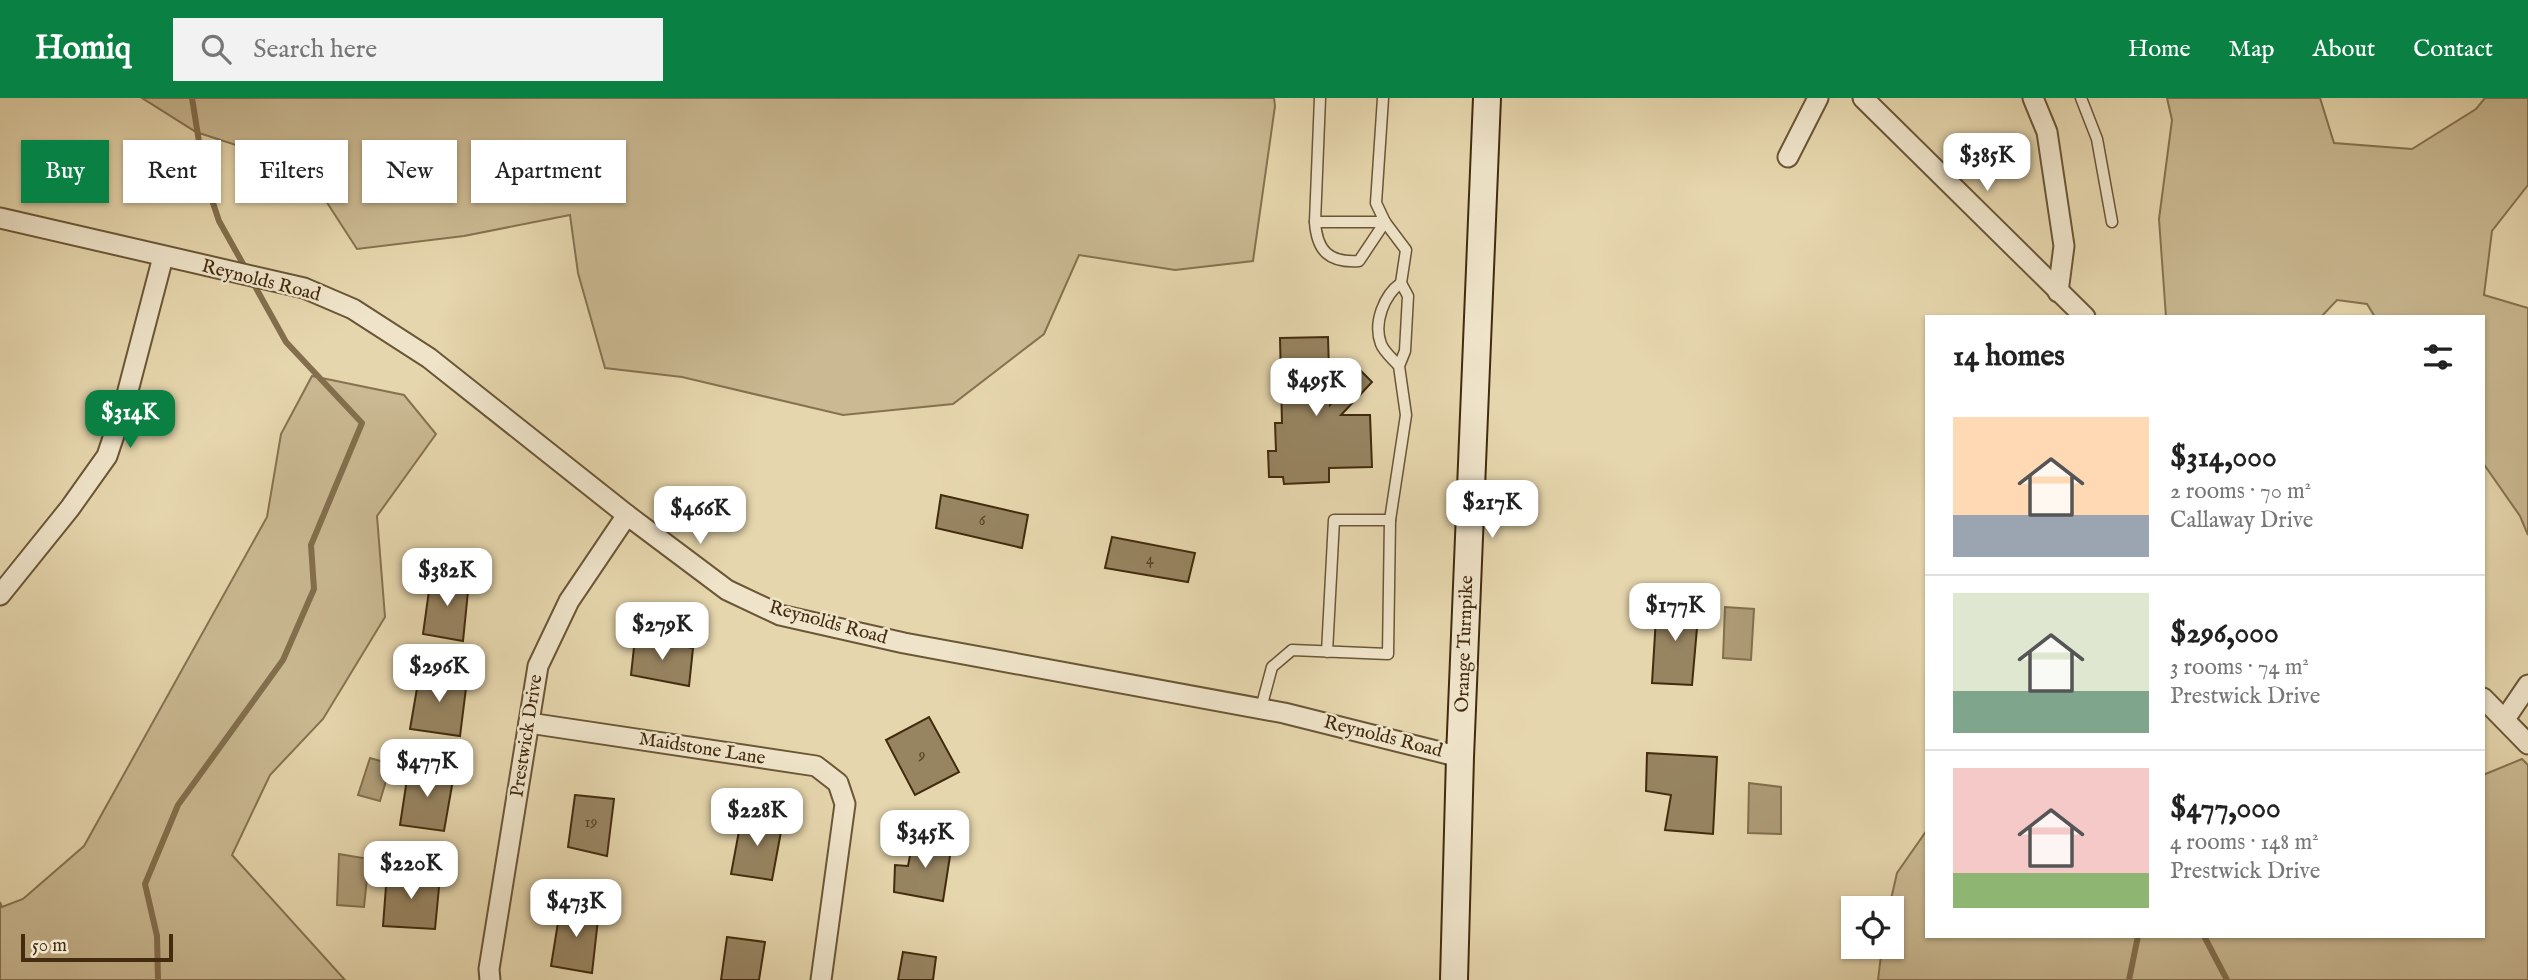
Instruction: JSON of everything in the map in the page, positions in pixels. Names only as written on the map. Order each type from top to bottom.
[{"type":"main road","name":"Orange Turnpike","points":[[1454,980],[1460,757],[1487,98]]},
{"type":"street","points":[[1788,157],[1818,98]]},
{"type":"street","points":[[1863,98],[2083,315]]},
{"type":"street","points":[[2033,98],[2047,132],[2064,246],[2058,292]]},
{"type":"street","name":"Reynolds Road","points":[[0,218],[304,288],[353,309],[429,358],[627,515],[727,590],[780,615],[904,643],[1261,708],[1460,757]]},
{"type":"street","points":[[1,593],[70,508],[107,456],[125,402],[163,257]]},
{"type":"street","name":"Prestwick Drive","points":[[489,980],[538,666],[569,601],[627,515]]},
{"type":"street","points":[[2505,719],[2528,685]]},
{"type":"street","points":[[2485,700],[2528,744]]},
{"type":"street","name":"Maidstone Lane","points":[[528,723],[816,766],[838,783],[845,804],[821,980]]},
{"type":"lane","points":[[1320,98],[1315,222],[1321,249],[1330,256],[1359,261],[1385,222]]},
{"type":"lane","points":[[1261,708],[1272,667],[1292,650],[1388,654],[1390,520],[1406,415],[1399,366],[1405,351],[1408,296],[1401,283],[1406,250],[1385,222],[1376,204],[1382,98]]},
{"type":"lane","points":[[2081,98],[2097,139],[2112,222]]},
{"type":"lane","points":[[1315,222],[1385,222]]},
{"type":"lane","points":[[1399,366],[1381,346],[1378,332],[1381,313],[1389,292],[1401,283]]},
{"type":"lane","points":[[1327,652],[1334,520],[1390,520]]},
{"type":"shaded area","points":[[142,98],[1274,98],[1275,106],[1253,261],[1175,270],[1079,255],[1044,334],[953,404],[843,415],[682,377],[605,368],[578,273],[570,215],[464,236],[357,249],[327,203],[348,203],[348,140],[235,140],[235,145],[196,132]]},
{"type":"shaded area","points":[[2167,98],[2320,98],[2334,143],[2412,149],[2476,109],[2485,98],[2528,98],[2528,185],[2492,231],[2484,295],[2528,308],[2528,535],[2520,516],[2485,466],[2485,315],[2374,315],[2367,304],[2337,300],[2323,315],[2166,315],[2159,219],[2172,120]]},
{"type":"shaded area","points":[[312,376],[404,395],[436,434],[377,516],[385,617],[323,719],[270,775],[232,855],[345,980],[0,980],[0,902],[2,907],[23,899],[84,846],[267,517],[281,434]]},
{"type":"shaded area","points":[[1725,607],[1754,609],[1751,660],[1723,658]]},
{"type":"shaded area","points":[[370,758],[391,764],[380,801],[358,795]]},
{"type":"shaded area","points":[[2522,759],[2528,765],[2528,980],[1878,980],[1881,959],[1904,959],[1904,896],[1892,896],[1897,873],[1925,833],[1925,938],[2485,938],[2485,774]]},
{"type":"shaded area","points":[[1749,783],[1781,787],[1781,834],[1748,833]]},
{"type":"shaded area","points":[[339,854],[369,859],[364,907],[337,905]]},
{"type":"building","points":[[1328,337],[1330,405],[1361,371],[1372,382],[1341,415],[1370,415],[1372,467],[1329,468],[1329,482],[1284,484],[1283,477],[1269,477],[1268,451],[1276,451],[1275,423],[1282,423],[1280,338]]},
{"type":"building","points":[[941,495],[1028,515],[1022,548],[936,528]]},
{"type":"building","points":[[1112,537],[1195,553],[1188,582],[1105,568]]},
{"type":"building","points":[[431,576],[469,581],[463,641],[423,634]]},
{"type":"building","points":[[1657,601],[1699,605],[1692,685],[1652,683]]},
{"type":"building","points":[[635,638],[693,648],[689,686],[631,675]]},
{"type":"building","points":[[420,671],[467,680],[460,736],[410,729]]},
{"type":"building","points":[[929,717],[959,772],[915,795],[886,740]]},
{"type":"building","points":[[1647,753],[1717,757],[1713,834],[1665,830],[1671,795],[1646,791]]},
{"type":"building","points":[[409,766],[454,774],[444,831],[400,825]]},
{"type":"building","points":[[575,795],[614,799],[607,856],[568,847]]},
{"type":"building","points":[[742,815],[783,821],[772,880],[731,874]]},
{"type":"building","points":[[914,835],[952,843],[943,901],[894,892],[895,865],[908,866]]},
{"type":"building","points":[[387,873],[440,877],[435,929],[383,926]]},
{"type":"building","points":[[561,904],[599,910],[592,973],[551,966]]},
{"type":"building","points":[[727,937],[765,942],[759,980],[721,980]]},
{"type":"building","points":[[903,952],[936,957],[933,980],[898,980]]},
{"type":"waterway","points":[[192,98],[205,179],[219,221],[247,271]]},
{"type":"waterway","points":[[158,980],[157,936],[145,884],[178,805],[283,660],[314,589],[311,545],[362,423],[286,342],[252,281]]},
{"type":"waterway","points":[[2129,980],[2138,938]]},
{"type":"waterway","points":[[2205,938],[2227,980]]}]
